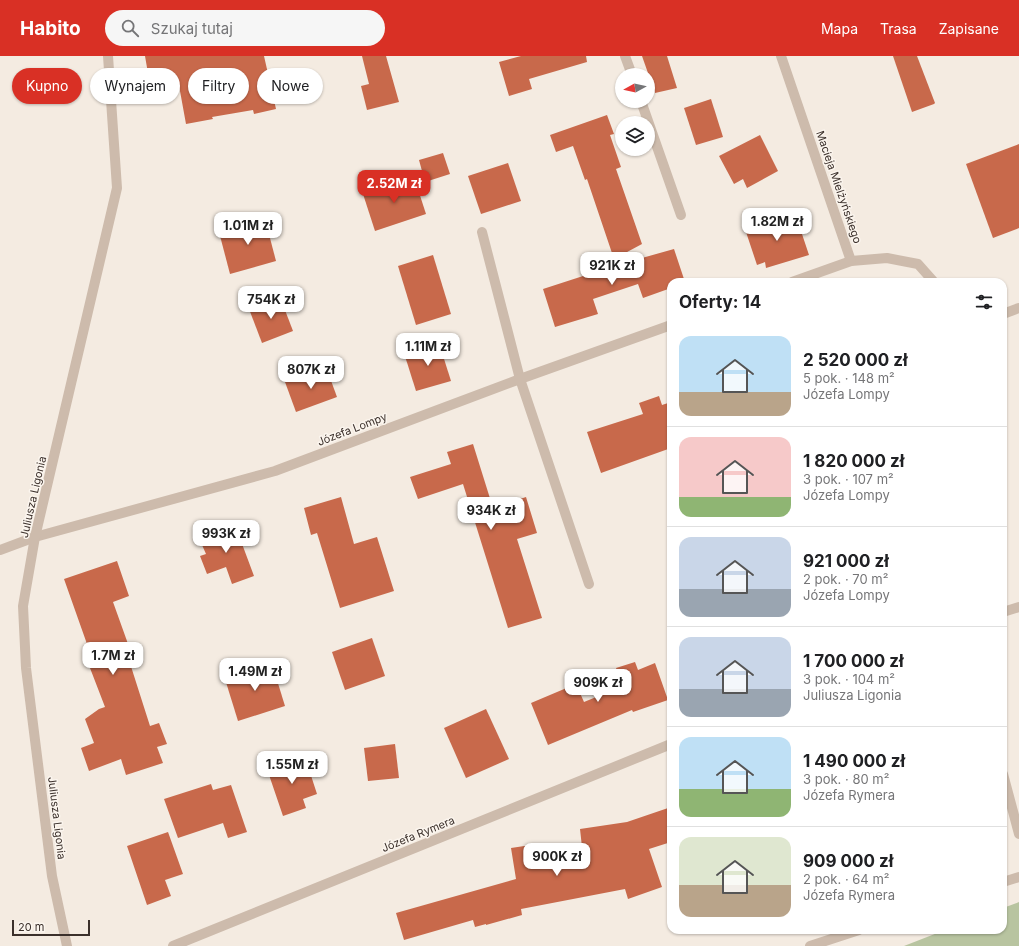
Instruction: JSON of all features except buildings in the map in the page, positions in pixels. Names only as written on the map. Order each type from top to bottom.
[{"type":"street","name":"Juliusza Ligonia","points":[[67,946],[52,876],[26,668],[23,606],[35,537],[117,188],[108,56]]},
{"type":"street","points":[[625,56],[629,68]]},
{"type":"street","name":"Macieja Mielżyńskiego","points":[[781,56],[851,261],[887,258],[918,264],[932,278]]},
{"type":"street","points":[[643,108],[681,215]]},
{"type":"street","points":[[482,232],[520,379],[589,584]]},
{"type":"street","points":[[803,278],[851,261]]},
{"type":"street","points":[[1007,312],[1019,308]]},
{"type":"street","name":"Józefa Lompy","points":[[0,550],[35,537],[275,471],[520,379],[667,326]]},
{"type":"street","points":[[1007,610],[1019,606]]},
{"type":"street","name":"Józefa Rymera","points":[[173,946],[667,746]]},
{"type":"street","points":[[1007,789],[1019,834]]},
{"type":"street","points":[[1007,881],[1019,877]]},
{"type":"street","points":[[810,946],[847,934]]},
{"type":"green space","points":[[1019,902],[1019,946],[904,946],[935,934],[1007,934],[1007,906]]}]
